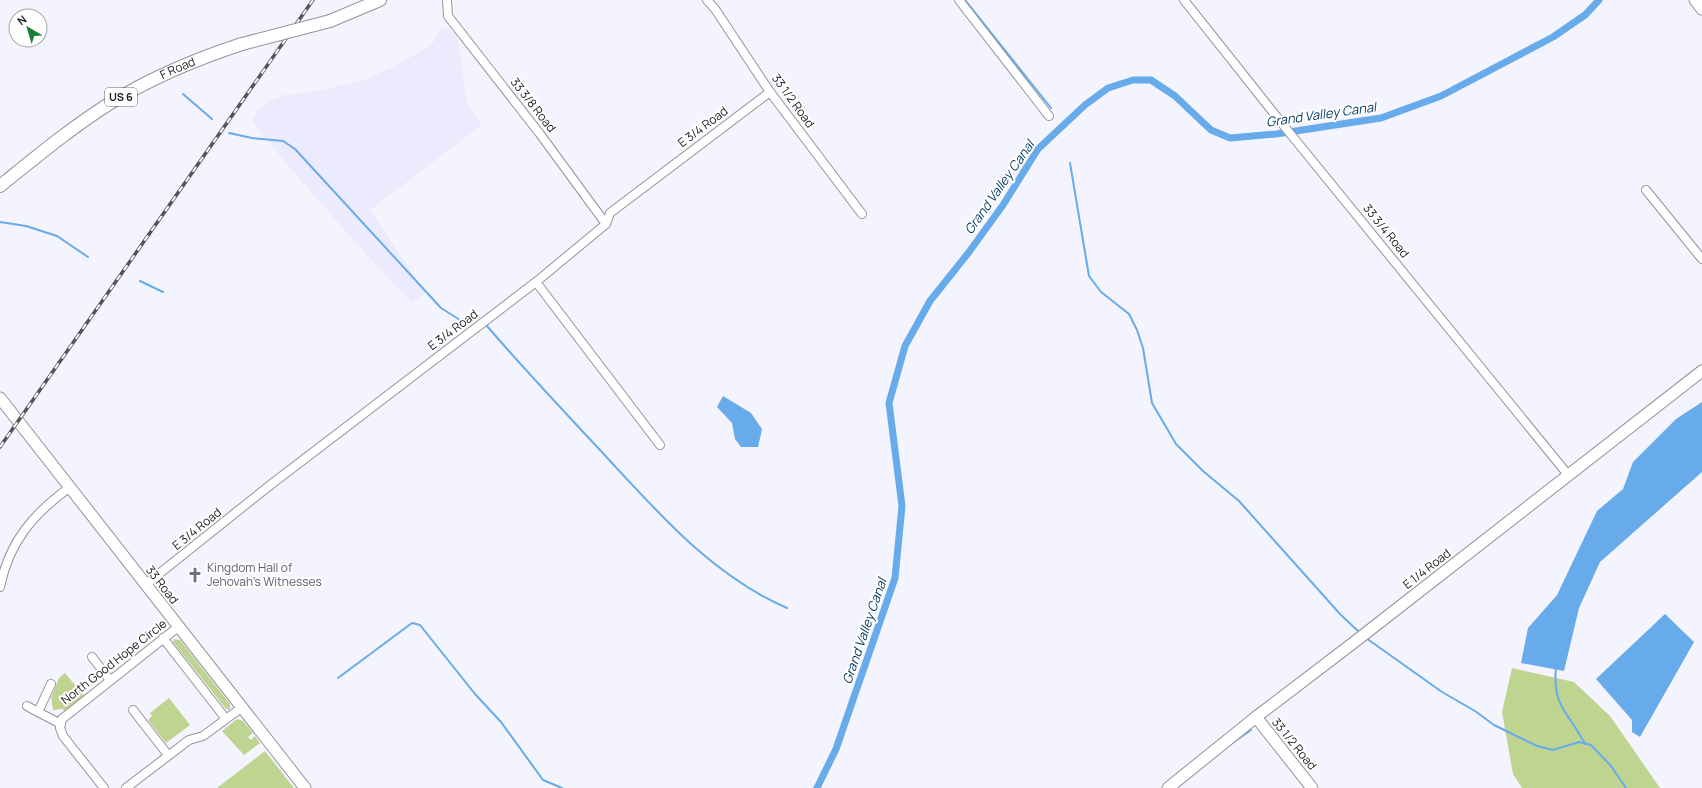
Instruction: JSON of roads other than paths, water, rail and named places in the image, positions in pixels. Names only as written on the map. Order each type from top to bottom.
[{"type":"main road","name":"F Road","points":[[0,186],[69,132],[117,99],[147,82],[187,64],[242,44],[330,21],[380,0]]},
{"type":"street","name":"33 3/8 Road","points":[[447,0],[448,16],[540,134],[606,224]]},
{"type":"street","name":"33 1/2 Road","points":[[707,0],[770,92],[862,214]]},
{"type":"street","points":[[960,0],[1050,116]]},
{"type":"street","name":"33 3/4 Road","points":[[1184,0],[1284,126],[1569,476]]},
{"type":"street","points":[[1695,0],[1702,9]]},
{"type":"street","name":"E 3/4 Road","points":[[145,585],[269,486],[536,282],[606,224],[610,213],[770,92]]},
{"type":"street","points":[[1646,190],[1702,259]]},
{"type":"street","points":[[536,282],[660,445]]},
{"type":"street","name":"E 1/4 Road","points":[[1168,788],[1256,717],[1569,476],[1702,371]]},
{"type":"street","name":"33 Road","points":[[0,398],[305,788]]},
{"type":"street","points":[[0,587],[11,553],[27,525],[39,512],[70,488]]},
{"type":"street","name":"North Good Hope Circle","points":[[60,724],[65,715],[178,627]]},
{"type":"street","points":[[163,638],[226,719]]},
{"type":"street","points":[[92,657],[110,680]]},
{"type":"street","points":[[38,712],[51,684]]},
{"type":"street","points":[[27,706],[60,724],[63,736],[104,788]]},
{"type":"street","points":[[126,788],[189,740],[203,736],[241,708]]},
{"type":"street","points":[[132,710],[168,755]]},
{"type":"street","name":"33 1/2 Road","points":[[1256,717],[1312,788]]},
{"type":"water","points":[[723,396],[751,413],[762,429],[758,447],[741,447],[735,439],[732,423],[717,407]]},
{"type":"water","points":[[1702,402],[1702,472],[1600,562],[1579,608],[1564,671],[1521,663],[1528,628],[1557,595],[1597,511],[1623,489],[1633,462],[1676,419]]},
{"type":"water","points":[[1665,614],[1694,642],[1640,737],[1632,732],[1632,720],[1596,679]]},
{"type":"waterway","points":[[965,0],[1051,108]]},
{"type":"waterway","name":"Grand Valley Canal","points":[[817,788],[836,749],[895,578],[902,506],[889,403],[905,346],[930,301],[969,252],[1003,205],[1038,149],[1085,105],[1108,88],[1133,80],[1151,80],[1175,96],[1211,130],[1230,138],[1276,134],[1381,118],[1441,96],[1553,37],[1585,15],[1599,0]]},
{"type":"waterway","points":[[183,94],[212,119]]},
{"type":"waterway","points":[[229,133],[252,138],[283,141],[295,149],[441,308],[460,320],[479,317]]},
{"type":"waterway","points":[[1070,163],[1089,276],[1101,292],[1129,314],[1137,330],[1143,348],[1152,403],[1176,444],[1203,471],[1239,501],[1340,614],[1360,633]]},
{"type":"waterway","points":[[0,222],[26,226],[57,236],[88,257]]},
{"type":"waterway","points":[[140,281],[163,292]]},
{"type":"waterway","points":[[487,326],[528,373],[641,495],[685,539],[733,578],[759,594],[787,608]]},
{"type":"waterway","points":[[338,678],[412,623],[420,625],[475,694],[501,722],[543,780],[562,788]]},
{"type":"waterway","points":[[1366,638],[1442,692],[1475,711],[1494,725],[1537,746],[1553,750],[1579,742],[1591,745],[1611,766],[1626,788]]},
{"type":"waterway","points":[[1556,667],[1555,681],[1559,701],[1585,744]]},
{"type":"waterway","points":[[1231,744],[1251,730]]},
{"type":"railway","points":[[0,447],[313,0]]},
{"type":"place","name":"Kingdom Hall of Jehovah's Witnesses","points":[[195,575]]}]
